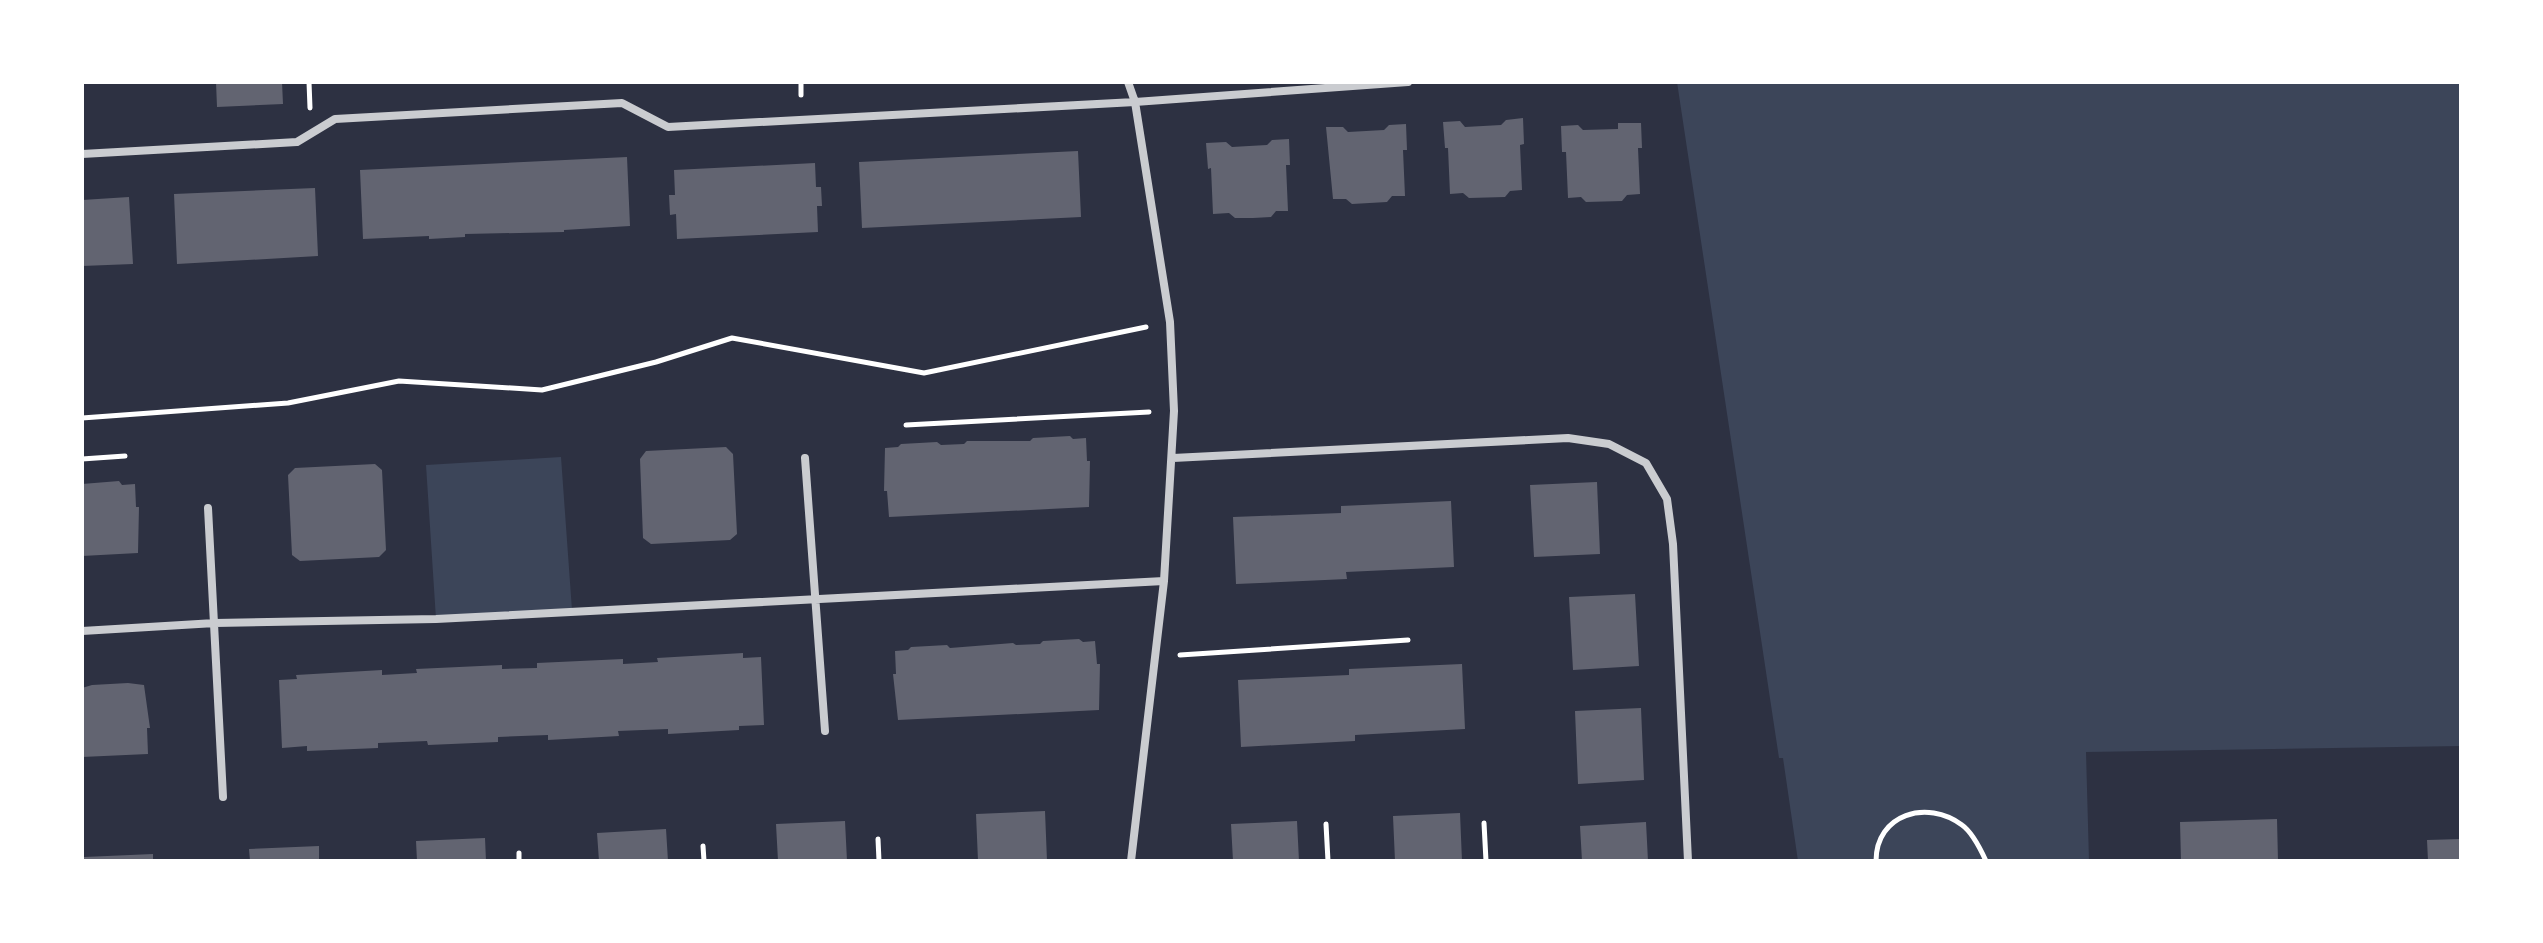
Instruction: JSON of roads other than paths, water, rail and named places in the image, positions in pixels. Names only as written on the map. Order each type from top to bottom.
[{"type":"street","points":[[1128,82],[1135,102],[1170,322],[1174,411],[1164,581],[1131,861]]},
{"type":"street","points":[[82,154],[297,142],[335,119],[622,103],[668,127],[1135,102],[1408,82]]},
{"type":"street","points":[[1173,458],[1568,438],[1609,444],[1646,463],[1667,499],[1673,544],[1688,861]]},
{"type":"street","points":[[805,458],[825,731]]},
{"type":"street","points":[[208,508],[223,797]]},
{"type":"street","points":[[82,631],[215,623],[436,619],[1164,581]]}]
